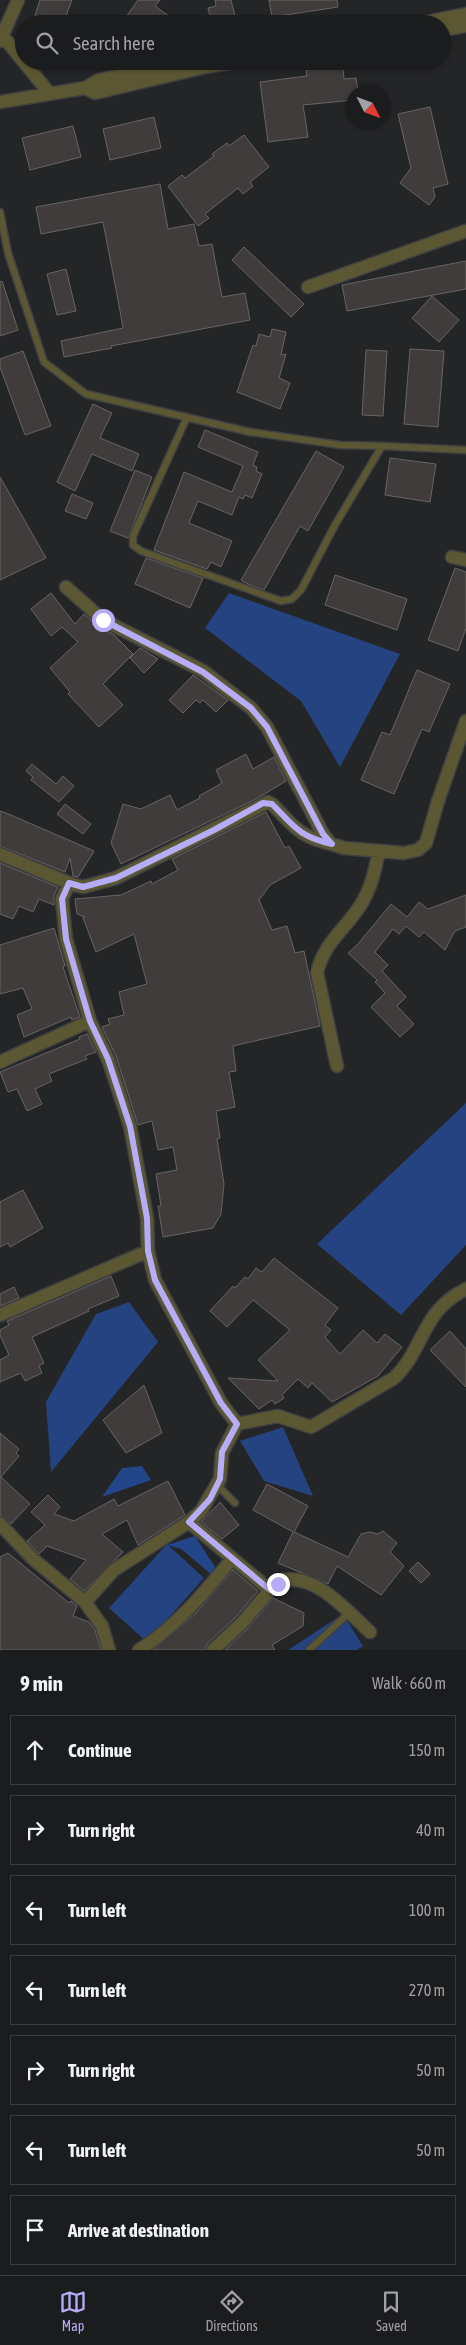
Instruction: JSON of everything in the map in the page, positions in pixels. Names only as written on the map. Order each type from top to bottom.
[{"type":"street","points":[[15,54],[1,38],[18,0]]},
{"type":"street","points":[[451,17],[466,14]]},
{"type":"street","points":[[451,28],[466,26]]},
{"type":"street","points":[[29,70],[50,94]]},
{"type":"street","points":[[0,102],[85,88],[99,80],[143,70]]},
{"type":"street","points":[[85,88],[95,93],[192,70]]},
{"type":"street","points":[[308,287],[466,231]]},
{"type":"street","points":[[452,557],[466,560]]},
{"type":"street","points":[[66,587],[103,620],[203,672],[251,708],[267,727],[323,834],[332,844]]},
{"type":"street","points":[[0,854],[83,887],[116,878],[268,802],[298,831],[309,838],[344,848],[404,854],[418,850],[426,843],[438,801],[466,721]]},
{"type":"street","points":[[337,1066],[317,973],[320,958],[328,945],[360,907],[370,888],[380,851]]},
{"type":"street","points":[[69,883],[62,899],[66,939],[90,1021],[108,1059],[130,1126],[147,1218],[148,1251],[155,1280],[221,1403],[237,1424]]},
{"type":"street","points":[[0,1062],[90,1021]]},
{"type":"street","points":[[0,1315],[148,1251]]},
{"type":"street","points":[[237,1424],[278,1416],[311,1427],[325,1421],[398,1374],[440,1306],[466,1289]]},
{"type":"street","points":[[85,1602],[114,1570],[189,1522],[201,1511],[220,1479],[222,1452],[237,1424]]},
{"type":"street","points":[[189,1522],[270,1590]]},
{"type":"street","points":[[2,1529],[33,1559],[85,1602],[102,1626],[109,1650]]},
{"type":"street","points":[[139,1650],[161,1636],[180,1618],[232,1559]]},
{"type":"street","points":[[213,1650],[241,1624],[270,1590],[284,1580],[310,1584],[322,1590],[370,1632]]},
{"type":"lane","points":[[0,212],[8,253],[44,362],[86,394],[250,432],[340,445],[466,450]]},
{"type":"lane","points":[[187,417],[133,536],[133,545],[141,551],[281,601],[292,599],[301,590],[335,526],[382,446]]},
{"type":"lane","points":[[217,1485],[236,1503]]},
{"type":"lane","points":[[309,1650],[349,1613]]},
{"type":"shaded area","points":[[229,593],[400,654],[340,767],[301,701],[205,628]]},
{"type":"shaded area","points":[[466,1103],[466,1245],[401,1315],[317,1244]]},
{"type":"shaded area","points":[[129,1302],[158,1342],[51,1472],[46,1402],[96,1314]]},
{"type":"shaded area","points":[[283,1427],[313,1496],[264,1481],[240,1441]]},
{"type":"shaded area","points":[[142,1466],[151,1480],[102,1497],[122,1468]]},
{"type":"shaded area","points":[[195,1536],[215,1567],[212,1575],[181,1549],[167,1545]]},
{"type":"shaded area","points":[[167,1544],[204,1578],[147,1642],[109,1608]]},
{"type":"shaded area","points":[[343,1614],[363,1646],[357,1650],[288,1650]]},
{"type":"building","points":[[40,0],[72,0],[66,15],[35,15]]},
{"type":"building","points":[[138,0],[160,0],[155,6],[168,15],[127,15]]},
{"type":"building","points":[[215,0],[231,0],[235,15],[210,15],[208,8],[216,6]]},
{"type":"building","points":[[269,0],[337,0],[338,7],[285,15],[272,15]]},
{"type":"building","points":[[306,70],[343,70],[344,79],[356,78],[357,85],[346,85],[346,101],[303,105],[308,137],[268,142],[260,82],[307,76]]},
{"type":"building","points":[[430,107],[448,184],[433,188],[435,197],[429,205],[400,183],[411,168],[398,114]]},
{"type":"building","points":[[154,117],[161,148],[110,160],[103,129]]},
{"type":"building","points":[[73,126],[81,157],[30,170],[22,138]]},
{"type":"building","points":[[244,135],[269,167],[250,182],[253,186],[243,194],[238,188],[205,214],[209,218],[198,226],[168,186],[182,175],[185,178],[214,156],[212,154],[227,143],[229,146]]},
{"type":"building","points":[[160,184],[168,229],[194,224],[199,246],[212,244],[222,297],[245,293],[250,320],[111,346],[112,348],[64,357],[61,341],[123,328],[118,300],[103,222],[41,234],[36,207]]},
{"type":"building","points":[[244,247],[304,304],[291,317],[232,260]]},
{"type":"building","points":[[466,261],[466,289],[347,311],[342,285]]},
{"type":"building","points":[[66,269],[76,311],[57,315],[47,274]]},
{"type":"building","points":[[2,281],[18,330],[0,336],[0,282]]},
{"type":"building","points":[[432,296],[459,320],[439,342],[412,318]]},
{"type":"building","points":[[272,329],[286,332],[281,355],[286,354],[279,378],[290,383],[280,409],[237,392],[253,345],[256,346],[259,334],[270,337]]},
{"type":"building","points":[[410,349],[444,351],[438,427],[404,424]]},
{"type":"building","points":[[366,350],[387,351],[383,416],[362,415]]},
{"type":"building","points":[[23,351],[51,426],[25,435],[0,367],[0,359]]},
{"type":"building","points":[[93,404],[112,413],[100,438],[139,454],[132,471],[92,454],[75,491],[57,482]]},
{"type":"building","points":[[205,430],[258,452],[253,465],[257,467],[256,471],[262,474],[252,498],[245,495],[243,499],[239,497],[232,515],[198,501],[189,523],[232,541],[221,567],[211,562],[207,569],[154,550],[184,472],[232,492],[243,466],[198,447]]},
{"type":"building","points":[[316,451],[344,467],[308,531],[300,526],[264,590],[250,585],[241,580]]},
{"type":"building","points":[[390,458],[436,464],[430,502],[385,495]]},
{"type":"building","points":[[135,470],[152,477],[128,538],[110,531]]},
{"type":"building","points":[[0,477],[46,558],[0,580]]},
{"type":"building","points":[[72,494],[93,503],[86,519],[65,511]]},
{"type":"building","points":[[146,558],[203,578],[190,608],[135,584]]},
{"type":"building","points":[[455,568],[466,572],[466,628],[458,651],[428,640]]},
{"type":"building","points":[[335,575],[407,599],[397,630],[325,605]]},
{"type":"building","points":[[51,593],[75,624],[84,614],[98,626],[114,635],[133,654],[103,684],[123,705],[99,727],[68,694],[70,692],[50,668],[78,642],[62,627],[51,636],[31,609]]},
{"type":"building","points":[[140,648],[158,659],[144,673],[130,658]]},
{"type":"building","points":[[417,670],[450,684],[429,732],[422,729],[394,794],[361,780],[382,732],[390,735]]},
{"type":"building","points":[[193,675],[228,700],[216,712],[203,700],[200,703],[196,700],[183,713],[169,700]]},
{"type":"building","points":[[246,754],[253,769],[274,757],[286,781],[258,798],[121,864],[111,843],[123,804],[141,809],[170,795],[177,810],[200,798],[199,796],[222,783],[216,770]]},
{"type":"building","points":[[32,764],[56,784],[63,776],[74,786],[59,802],[31,780],[33,777],[26,771]]},
{"type":"building","points":[[65,804],[91,824],[83,834],[57,814]]},
{"type":"building","points":[[0,811],[94,851],[78,877],[73,876],[70,858],[65,872],[0,846]]},
{"type":"building","points":[[266,812],[285,848],[289,846],[301,868],[270,885],[259,900],[272,930],[287,926],[295,953],[304,951],[320,1026],[233,1046],[236,1071],[229,1072],[235,1107],[216,1111],[220,1138],[217,1139],[224,1184],[221,1214],[213,1228],[163,1237],[158,1206],[161,1206],[156,1174],[177,1170],[173,1147],[158,1150],[152,1121],[138,1125],[116,1056],[102,1027],[110,1024],[108,1019],[124,1015],[119,992],[147,984],[134,934],[96,952],[83,918],[85,917],[77,914],[75,899],[121,895],[151,881],[152,884],[178,870],[172,859]]},
{"type":"building","points":[[0,863],[58,887],[54,895],[54,905],[39,899],[33,912],[19,906],[13,919],[0,914]]},
{"type":"building","points":[[466,895],[466,927],[455,931],[445,950],[424,932],[419,937],[406,926],[399,934],[393,929],[375,952],[388,965],[382,971],[406,997],[397,1006],[414,1024],[400,1037],[371,1007],[385,993],[375,982],[377,980],[348,953],[391,904],[407,917],[419,902],[428,909]]},
{"type":"building","points":[[54,928],[65,966],[63,967],[80,1017],[72,1020],[71,1017],[24,1037],[17,1015],[32,1009],[23,988],[0,994],[0,945]]},
{"type":"building","points":[[87,1034],[96,1052],[85,1056],[87,1059],[49,1074],[52,1081],[35,1089],[42,1104],[27,1111],[17,1089],[8,1092],[0,1072],[80,1039],[79,1037]]},
{"type":"building","points":[[23,1190],[43,1228],[10,1247],[8,1243],[0,1247],[0,1202]]},
{"type":"building","points":[[274,1258],[338,1308],[325,1325],[331,1330],[325,1337],[340,1354],[363,1330],[377,1343],[385,1334],[402,1347],[378,1376],[332,1402],[312,1383],[308,1388],[298,1379],[282,1395],[284,1398],[275,1404],[272,1400],[259,1409],[228,1378],[278,1381],[258,1360],[290,1330],[253,1300],[227,1327],[210,1311],[233,1286],[235,1288],[245,1277],[248,1279],[256,1268],[262,1272]]},
{"type":"building","points":[[111,1276],[119,1296],[32,1337],[44,1363],[39,1366],[42,1373],[25,1381],[21,1373],[0,1382],[0,1360],[9,1355],[0,1335],[0,1330],[9,1325],[7,1321]]},
{"type":"building","points":[[14,1287],[19,1298],[0,1306],[0,1294]]},
{"type":"building","points":[[450,1331],[466,1349],[466,1387],[430,1350]]},
{"type":"building","points":[[144,1385],[162,1433],[126,1453],[103,1420]]},
{"type":"building","points":[[0,1433],[19,1449],[16,1453],[19,1456],[1,1477],[30,1504],[11,1524],[0,1516]]},
{"type":"building","points":[[168,1481],[185,1515],[138,1545],[127,1520],[102,1534],[123,1552],[84,1591],[70,1579],[86,1560],[47,1546],[39,1554],[27,1541],[45,1525],[31,1512],[48,1495],[60,1507],[54,1514],[74,1521],[114,1499],[118,1506]]},
{"type":"building","points":[[267,1484],[308,1506],[294,1532],[348,1557],[361,1534],[370,1532],[378,1534],[383,1531],[397,1543],[390,1552],[404,1566],[381,1595],[337,1566],[328,1584],[278,1563],[293,1532],[253,1510]]},
{"type":"building","points":[[220,1502],[239,1525],[222,1539],[201,1522]]},
{"type":"building","points":[[8,1553],[69,1603],[71,1601],[77,1606],[73,1616],[89,1622],[95,1630],[101,1650],[0,1650],[0,1557]]},
{"type":"building","points":[[418,1562],[430,1574],[421,1583],[409,1571]]},
{"type":"building","points":[[233,1570],[258,1591],[235,1618],[207,1644],[205,1650],[153,1650],[195,1614]]},
{"type":"building","points":[[273,1598],[304,1613],[303,1626],[272,1645],[275,1650],[225,1650],[247,1629]]},
{"type":"route","points":[[103,620],[203,672],[251,708],[267,727],[323,834],[332,844],[309,838],[298,831],[272,804],[268,802],[263,803],[214,830],[116,878],[83,887],[69,883],[62,899],[66,939],[90,1021],[108,1059],[130,1126],[147,1218],[148,1251],[155,1280],[221,1403],[237,1424],[222,1452],[220,1479],[210,1499],[189,1522],[270,1590],[278,1584]]}]
